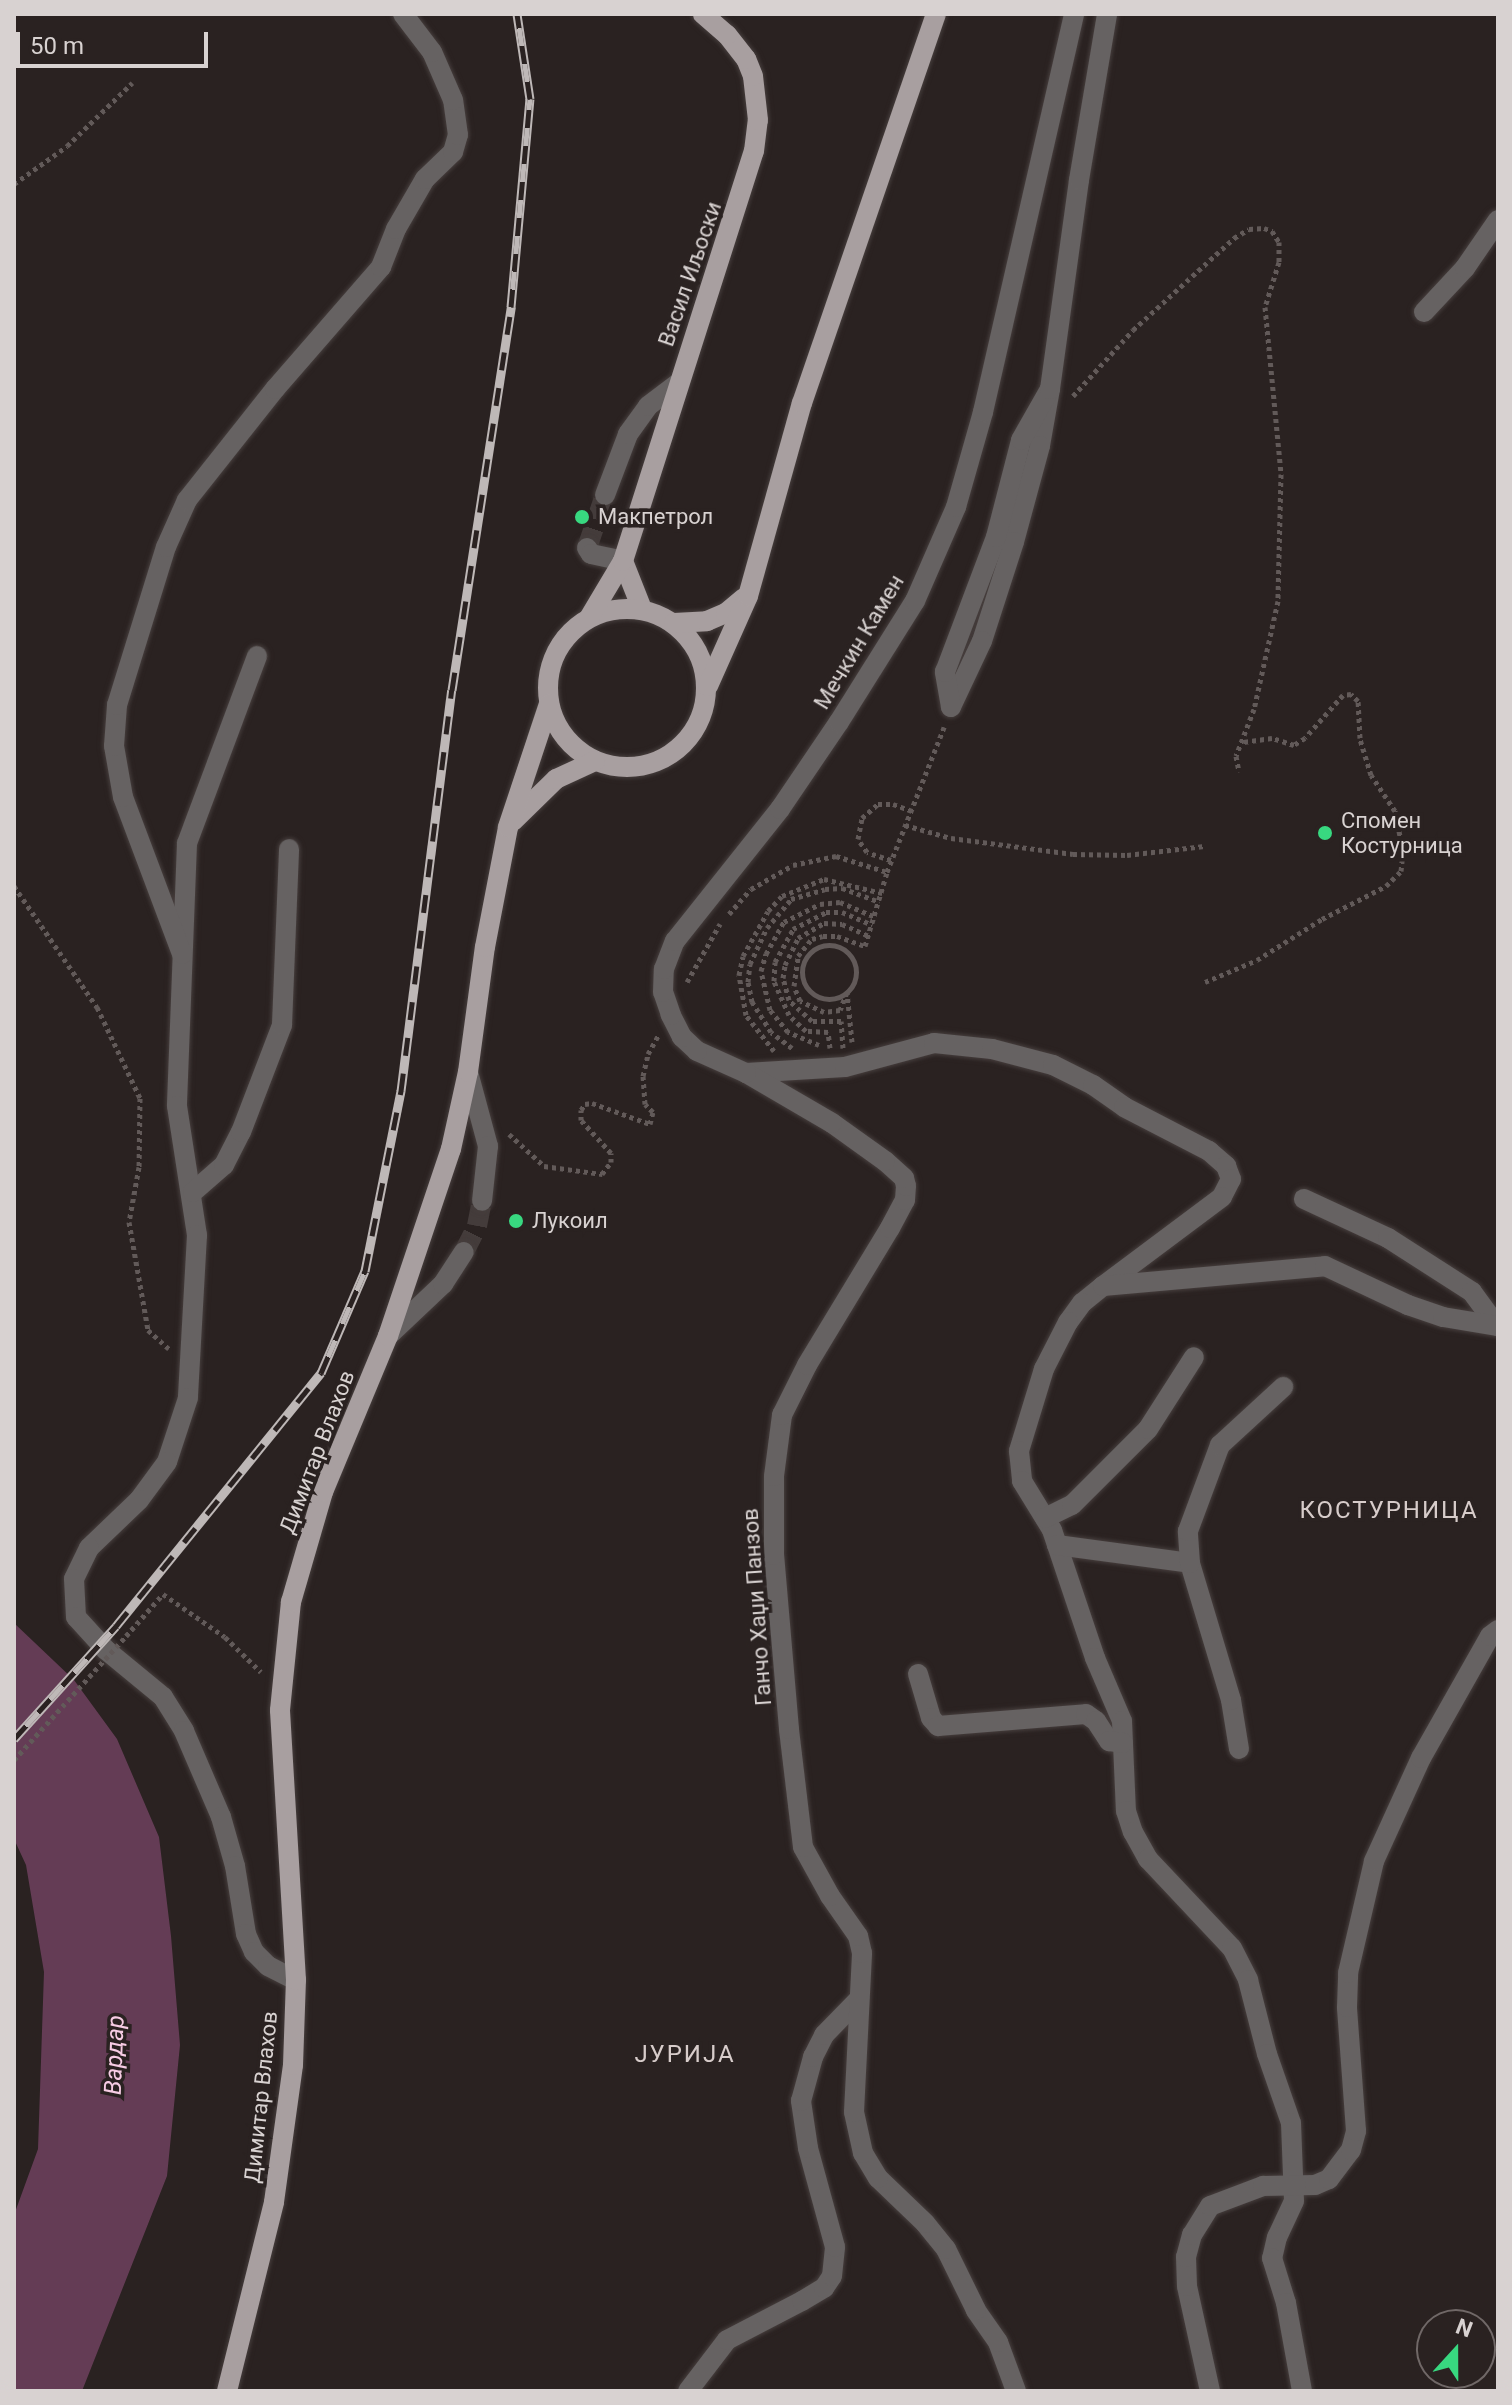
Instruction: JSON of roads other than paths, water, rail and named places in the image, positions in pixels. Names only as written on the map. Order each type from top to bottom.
[{"type":"main road","name":"Васил Иљоски","points":[[589,618],[623,561],[677,384],[744,190],[758,120],[757,93],[746,59],[727,35],[703,14]]},
{"type":"main road","points":[[708,686],[698,651],[674,623],[642,609],[606,611],[589,618],[569,633],[555,654],[548,678],[549,704],[558,727],[574,747],[595,761],[627,768],[658,762],[685,744],[702,717],[708,686],[748,596],[802,403],[936,14]]},
{"type":"main road","points":[[623,561],[642,609]]},
{"type":"main road","points":[[674,623],[707,621],[726,613],[748,596]]},
{"type":"main road","name":"Димитар Влахов","points":[[227,2391],[274,2202],[285,2142],[293,2065],[296,1980],[282,1692],[291,1602],[323,1492],[388,1336],[451,1149],[468,1072],[485,947],[508,827],[549,704]]},
{"type":"main road","points":[[508,827],[556,779],[595,761]]},
{"type":"street","points":[[184,958],[146,865],[123,797],[114,746],[117,705],[166,547],[187,500],[266,400],[381,267],[396,229],[425,179],[453,152],[458,135],[453,100],[432,52],[403,14]]},
{"type":"street","name":"Мечкин Камен","points":[[746,1073],[697,1051],[682,1037],[663,992],[664,969],[675,941],[780,809],[839,722],[915,601],[956,507],[983,412],[1074,14]]},
{"type":"street","points":[[951,707],[945,672],[996,537],[1021,440],[1050,389],[1079,180],[1107,14]]},
{"type":"street","points":[[1424,312],[1465,268],[1498,220]]},
{"type":"street","points":[[605,495],[628,434],[648,406],[677,384]]},
{"type":"street","points":[[587,548],[591,554],[623,561]]},
{"type":"street","points":[[257,656],[187,843],[177,1106],[183,1159],[193,1192],[197,1235],[188,1398],[167,1462],[139,1500],[80,1560],[74,1579],[76,1617],[106,1650],[163,1697],[174,1714],[221,1817],[235,1866],[246,1934],[254,1952],[268,1966],[296,1980]]},
{"type":"street","points":[[193,1192],[224,1165],[282,1025],[289,849]]},
{"type":"street","points":[[746,1073],[845,1067],[934,1043],[964,1044],[1053,1065],[1209,1151],[1226,1166],[1231,1179],[1222,1197],[1082,1303],[1068,1322],[1044,1369],[1019,1451],[1022,1481],[1045,1518],[1057,1545],[1095,1658],[1122,1721],[1126,1811],[1133,1832],[1148,1859],[1232,1948],[1243,1965],[1291,2123],[1294,2201],[1277,2237],[1272,2258],[1286,2303],[1302,2391]]},
{"type":"street","points":[[468,1072],[483,1117],[488,1146],[482,1201]]},
{"type":"street","name":"Ганчо Хаџи Панзов","points":[[746,1073],[859,1141],[904,1178],[906,1186],[905,1200],[890,1228],[795,1385],[782,1415],[774,1476],[774,1555],[797,1820],[803,1847],[830,1896],[858,1936],[863,1963],[859,1999]]},
{"type":"street","points":[[1304,1199],[1388,1238],[1472,1292],[1498,1326]]},
{"type":"street","points":[[388,1336],[443,1284],[464,1252]]},
{"type":"street","points":[[1103,1286],[1325,1266],[1408,1305],[1443,1317],[1498,1326]]},
{"type":"street","points":[[1045,1518],[1072,1505],[1148,1429],[1194,1357]]},
{"type":"street","points":[[1239,1749],[1228,1692],[1190,1563],[1188,1531],[1220,1445],[1283,1387]]},
{"type":"street","points":[[1057,1545],[1190,1563]]},
{"type":"street","points":[[1210,2391],[1187,2286],[1186,2257],[1192,2235],[1210,2206],[1227,2197],[1263,2186],[1315,2185],[1329,2179],[1351,2150],[1356,2131],[1347,2007],[1348,1973],[1374,1861],[1398,1802],[1421,1758],[1490,1636],[1498,1630]]},
{"type":"street","points":[[918,1674],[931,1718],[938,1726],[1086,1714],[1096,1721],[1109,1741],[1123,1743]]},
{"type":"street","points":[[688,2391],[727,2340],[824,2288],[832,2276],[835,2247],[808,2148],[801,2101],[813,2057],[824,2035],[859,1999]]},
{"type":"street","points":[[859,1999],[854,2112],[863,2153],[878,2178],[925,2223],[946,2249],[976,2310],[998,2342],[1016,2391]]},
{"type":"water","name":"Вардар","points":[[14,1623],[74,1680],[117,1739],[159,1837],[171,1936],[180,2045],[167,2176],[82,2391],[14,2391],[14,2215],[38,2149],[44,1972],[26,1865],[14,1839]]},
{"type":"tunnel","points":[[587,548],[605,495]]},
{"type":"tunnel","points":[[464,1252],[477,1226],[482,1201]]},
{"type":"railway","points":[[14,1739],[116,1626],[321,1373],[365,1271],[401,1091],[452,690],[511,307],[530,99],[517,14]]},
{"type":"place","name":"Макпетрол","points":[[582,517]]},
{"type":"place","name":"Спомен Костурница","points":[[1325,833]]},
{"type":"place","name":"Лукоил","points":[[516,1221]]},
{"type":"district","name":"КОСТУРНИЦА","points":[[1389,1511]]},
{"type":"district","name":"ЈУРИЈА","points":[[685,2055]]}]
